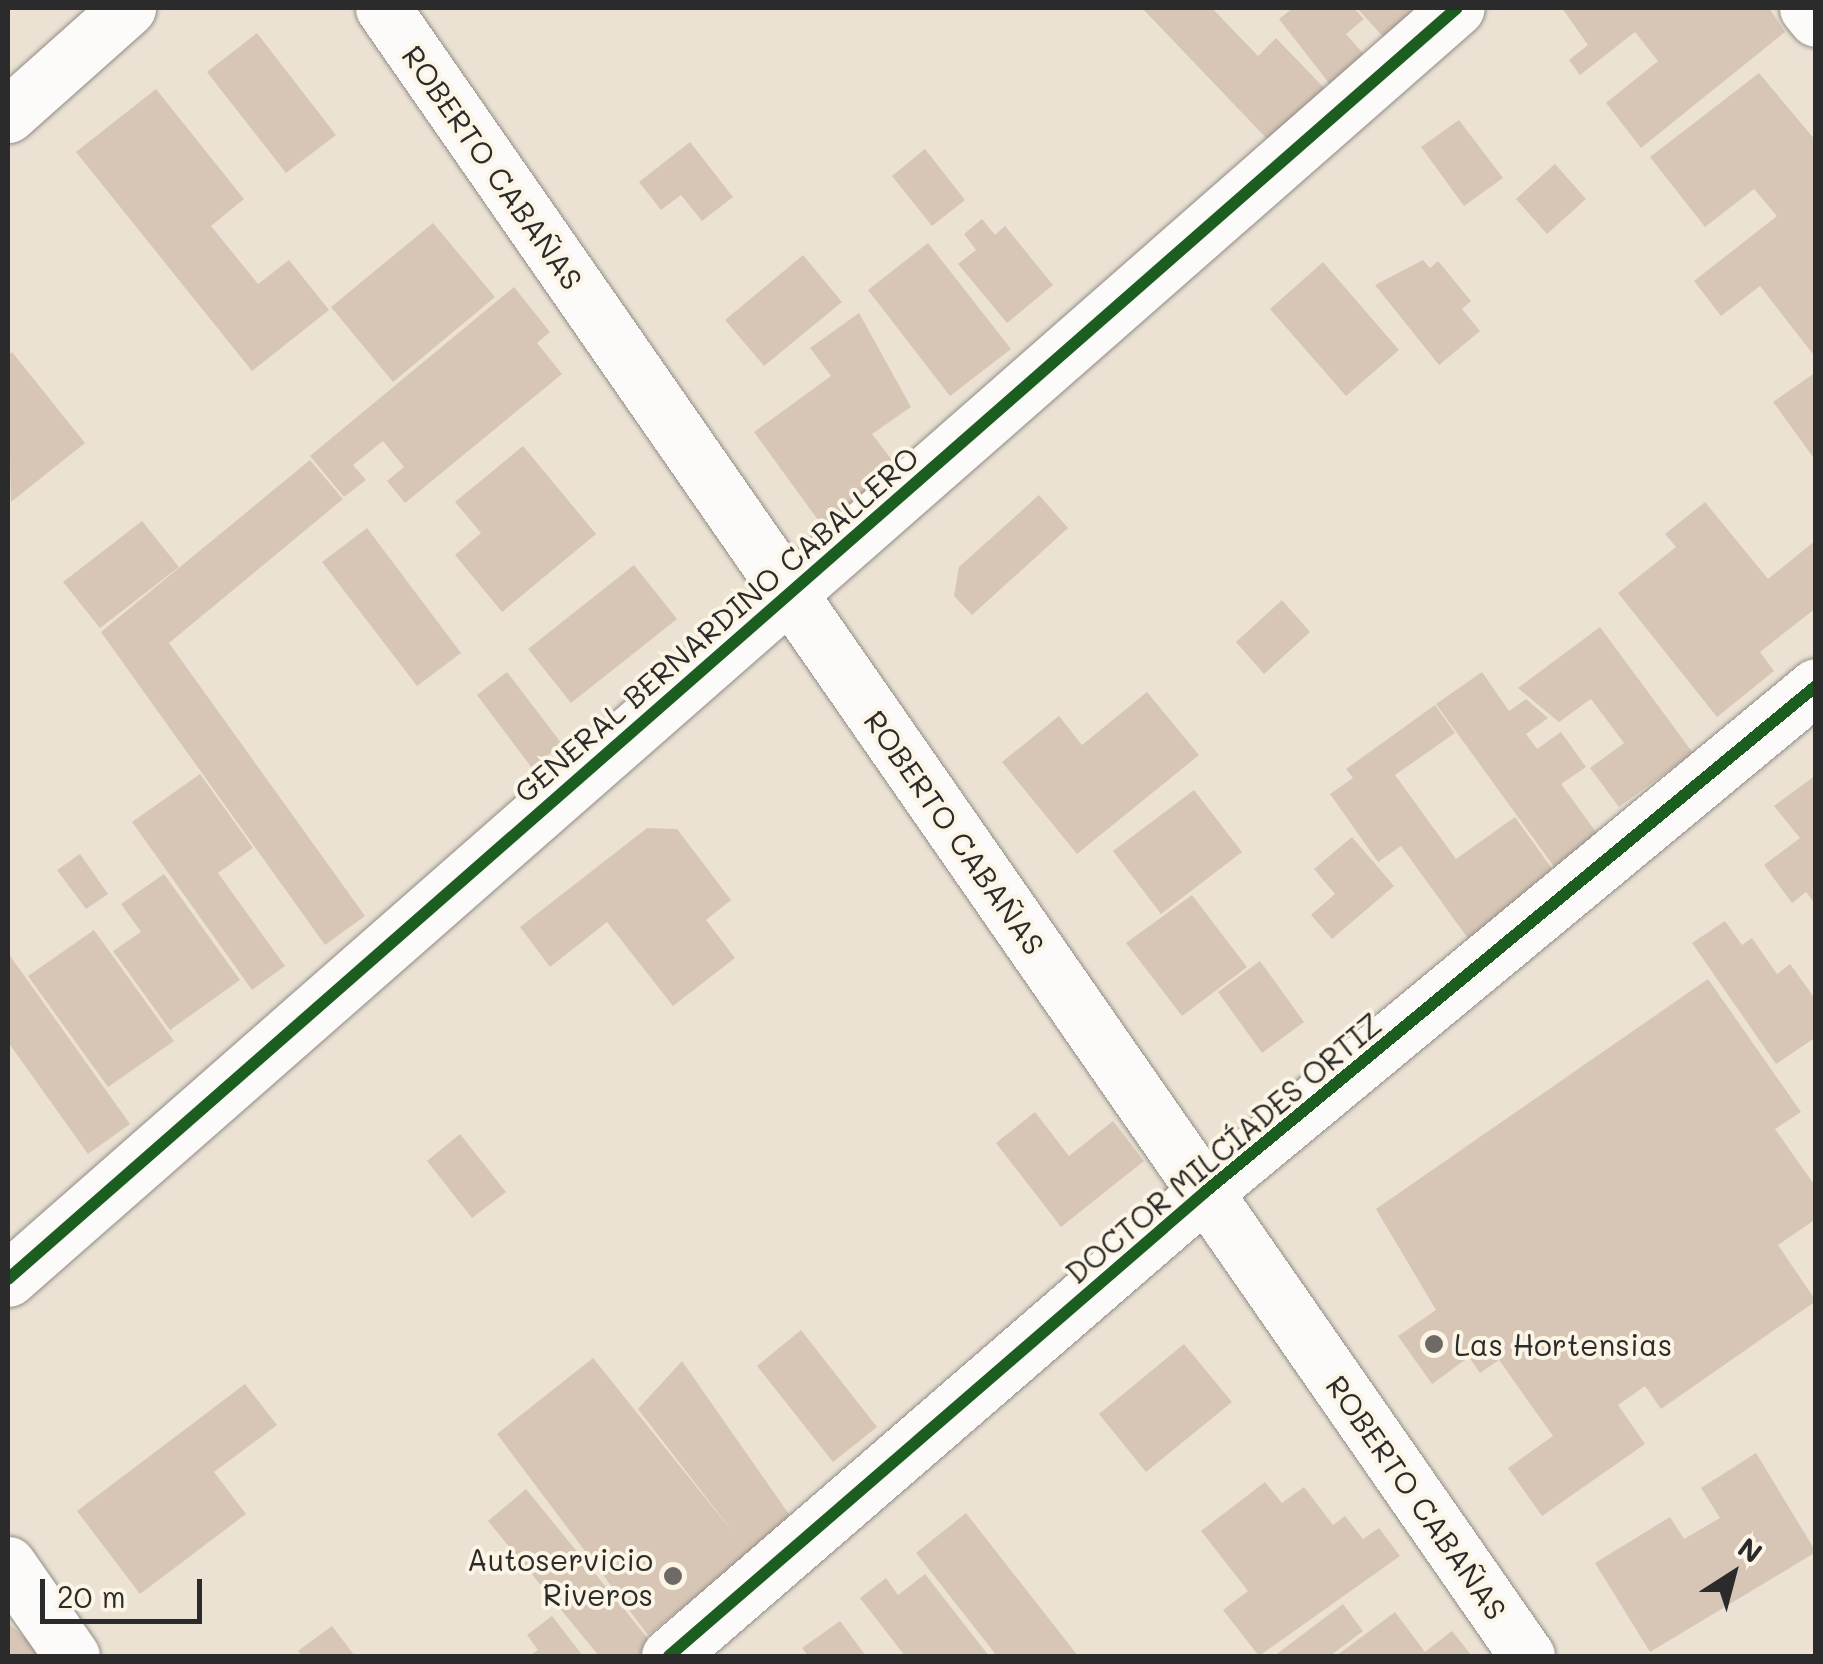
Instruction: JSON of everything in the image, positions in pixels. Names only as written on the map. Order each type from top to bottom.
[{"type":"street","points":[[8,116],[128,8]]},
{"type":"street","name":"ROBERTO CABAÑAS","points":[[383,8],[1528,1656]]},
{"type":"street","name":"GENERAL BERNARDINO CABALLERO","points":[[8,1279],[1457,8]]},
{"type":"street","points":[[1808,8],[1816,19]]},
{"type":"street","name":"DOCTOR MILCÍADES ORTIZ","points":[[669,1656],[1206,1192],[1816,686]]},
{"type":"street","points":[[8,1564],[72,1656]]},
{"type":"building","points":[[1142,8],[1212,8],[1258,56],[1276,38],[1325,89],[1269,141]]},
{"type":"building","points":[[1293,8],[1354,8],[1364,19],[1346,34],[1367,58],[1332,87],[1279,19]]},
{"type":"building","points":[[1357,8],[1408,8],[1416,17],[1387,41]]},
{"type":"building","points":[[1562,8],[1769,8],[1785,32],[1641,148],[1606,103],[1658,61],[1635,32],[1580,75],[1569,60],[1588,45]]},
{"type":"building","points":[[257,33],[336,135],[286,173],[207,72]]},
{"type":"building","points":[[1759,73],[1816,141],[1816,358],[1760,286],[1721,316],[1694,281],[1777,216],[1754,189],[1705,227],[1650,157]]},
{"type":"building","points":[[156,89],[244,199],[211,226],[258,284],[289,260],[329,310],[252,371],[76,152]]},
{"type":"building","points":[[1459,120],[1503,178],[1464,206],[1421,147]]},
{"type":"building","points":[[690,142],[733,197],[702,221],[681,195],[661,210],[639,182]]},
{"type":"building","points":[[925,149],[965,200],[932,226],[892,176]]},
{"type":"building","points":[[1555,164],[1586,199],[1547,234],[1516,199]]},
{"type":"building","points":[[982,219],[995,235],[1005,226],[1053,285],[1007,323],[958,264],[976,250],[964,234]]},
{"type":"building","points":[[433,223],[495,297],[393,382],[331,307]]},
{"type":"building","points":[[928,243],[1011,349],[950,396],[868,290]]},
{"type":"building","points":[[803,255],[842,302],[764,366],[725,320]]},
{"type":"building","points":[[1423,260],[1430,268],[1438,261],[1471,301],[1462,309],[1480,331],[1439,365],[1375,285]]},
{"type":"building","points":[[1323,262],[1399,350],[1346,396],[1270,309]]},
{"type":"building","points":[[514,287],[550,332],[537,343],[562,374],[405,503],[387,481],[404,467],[383,441],[353,465],[366,480],[344,497],[310,456]]},
{"type":"building","points":[[859,313],[911,407],[872,434],[898,468],[821,524],[754,432],[831,376],[810,348]]},
{"type":"building","points":[[12,352],[85,443],[11,502],[8,356]]},
{"type":"building","points":[[1816,372],[1816,461],[1773,402]]},
{"type":"building","points":[[523,446],[596,534],[502,612],[455,555],[481,533],[455,502]]},
{"type":"building","points":[[310,460],[343,499],[169,643],[365,916],[325,945],[101,632]]},
{"type":"building","points":[[1039,495],[1068,528],[972,615],[954,596],[959,567]]},
{"type":"building","points":[[1705,502],[1768,579],[1816,540],[1816,608],[1760,652],[1774,671],[1717,717],[1618,593],[1676,547],[1665,534]]},
{"type":"building","points":[[142,521],[179,567],[100,628],[63,582]]},
{"type":"building","points":[[367,528],[461,653],[417,686],[322,562]]},
{"type":"building","points":[[634,565],[677,619],[571,703],[528,649]]},
{"type":"building","points":[[1282,600],[1310,632],[1264,674],[1236,642]]},
{"type":"building","points":[[1600,627],[1693,753],[1619,807],[1590,768],[1624,743],[1591,699],[1559,722],[1518,688]]},
{"type":"building","points":[[507,672],[562,744],[532,768],[477,695]]},
{"type":"building","points":[[1482,672],[1509,711],[1526,699],[1548,718],[1526,734],[1537,749],[1561,732],[1586,767],[1561,784],[1604,843],[1560,875],[1436,704]]},
{"type":"building","points":[[1147,692],[1199,755],[1077,854],[1002,762],[1059,716],[1082,745]]},
{"type":"building","points":[[1435,705],[1455,733],[1395,775],[1456,859],[1515,817],[1560,880],[1472,944],[1401,846],[1378,862],[1330,794],[1353,778],[1346,769]]},
{"type":"building","points":[[200,774],[253,848],[218,873],[285,966],[252,990],[132,822]]},
{"type":"building","points":[[1816,775],[1816,905],[1806,892],[1792,903],[1764,865],[1800,838],[1774,806]]},
{"type":"building","points":[[1194,790],[1242,852],[1161,914],[1113,851]]},
{"type":"building","points":[[647,828],[677,829],[731,900],[706,920],[735,958],[673,1006],[607,922],[550,967],[520,927]]},
{"type":"building","points":[[1352,837],[1394,886],[1332,939],[1311,915],[1335,894],[1314,869]]},
{"type":"building","points":[[80,854],[108,894],[86,909],[57,870]]},
{"type":"building","points":[[164,874],[240,980],[170,1030],[113,951],[141,932],[121,904]]},
{"type":"building","points":[[1192,895],[1247,967],[1182,1016],[1126,943]]},
{"type":"building","points":[[1725,921],[1742,945],[1752,938],[1777,974],[1790,964],[1816,1000],[1816,1037],[1776,1064],[1692,943]]},
{"type":"building","points":[[94,930],[174,1041],[108,1087],[28,976]]},
{"type":"building","points":[[8,953],[130,1124],[88,1154],[8,1042]]},
{"type":"building","points":[[1260,961],[1304,1022],[1262,1053],[1218,992]]},
{"type":"building","points":[[1708,979],[1801,1112],[1775,1129],[1816,1187],[1816,1219],[1778,1245],[1816,1301],[1661,1409],[1645,1386],[1618,1405],[1645,1444],[1542,1516],[1508,1468],[1553,1436],[1499,1360],[1480,1373],[1469,1357],[1432,1384],[1398,1336],[1436,1310],[1376,1209]]},
{"type":"building","points":[[1035,1112],[1069,1156],[1113,1121],[1144,1161],[1061,1227],[996,1143]]},
{"type":"building","points":[[460,1134],[506,1192],[472,1218],[427,1161]]},
{"type":"building","points":[[801,1330],[877,1427],[833,1462],[757,1366]]},
{"type":"building","points":[[1184,1344],[1232,1402],[1146,1472],[1099,1414]]},
{"type":"building","points":[[593,1358],[736,1536],[638,1409],[682,1361],[793,1520],[648,1635],[497,1434]]},
{"type":"building","points":[[245,1384],[277,1425],[214,1472],[246,1514],[140,1594],[77,1511]]},
{"type":"building","points":[[1756,1453],[1816,1552],[1650,1652],[1595,1563],[1670,1517],[1684,1539],[1720,1518],[1701,1488]]},
{"type":"building","points":[[1265,1482],[1282,1503],[1304,1487],[1333,1525],[1345,1516],[1363,1539],[1379,1528],[1400,1556],[1259,1656],[1223,1610],[1248,1591],[1201,1531]]},
{"type":"building","points":[[526,1489],[654,1646],[641,1656],[599,1656],[488,1521]]},
{"type":"building","points":[[966,1513],[1078,1656],[997,1656],[916,1553]]},
{"type":"building","points":[[925,1574],[989,1656],[905,1656],[860,1598],[886,1578],[898,1595]]},
{"type":"building","points":[[1343,1604],[1363,1631],[1330,1656],[1274,1656]]},
{"type":"building","points":[[1395,1612],[1425,1652],[1452,1631],[1472,1656],[1336,1656]]},
{"type":"building","points":[[552,1616],[583,1656],[529,1656],[538,1650],[527,1635]]},
{"type":"building","points":[[840,1621],[866,1656],[808,1656],[802,1648]]},
{"type":"building","points":[[8,1623],[45,1656],[8,1656]]},
{"type":"building","points":[[332,1626],[355,1656],[302,1656],[298,1651]]},
{"type":"cycle path","points":[[8,1279],[1457,8]]},
{"type":"cycle path","points":[[669,1656],[1205,1192],[1816,686]]},
{"type":"place","name":"Las Hortensias","points":[[1434,1344]]},
{"type":"place","name":"Autoservicio Riveros","points":[[673,1576]]}]
